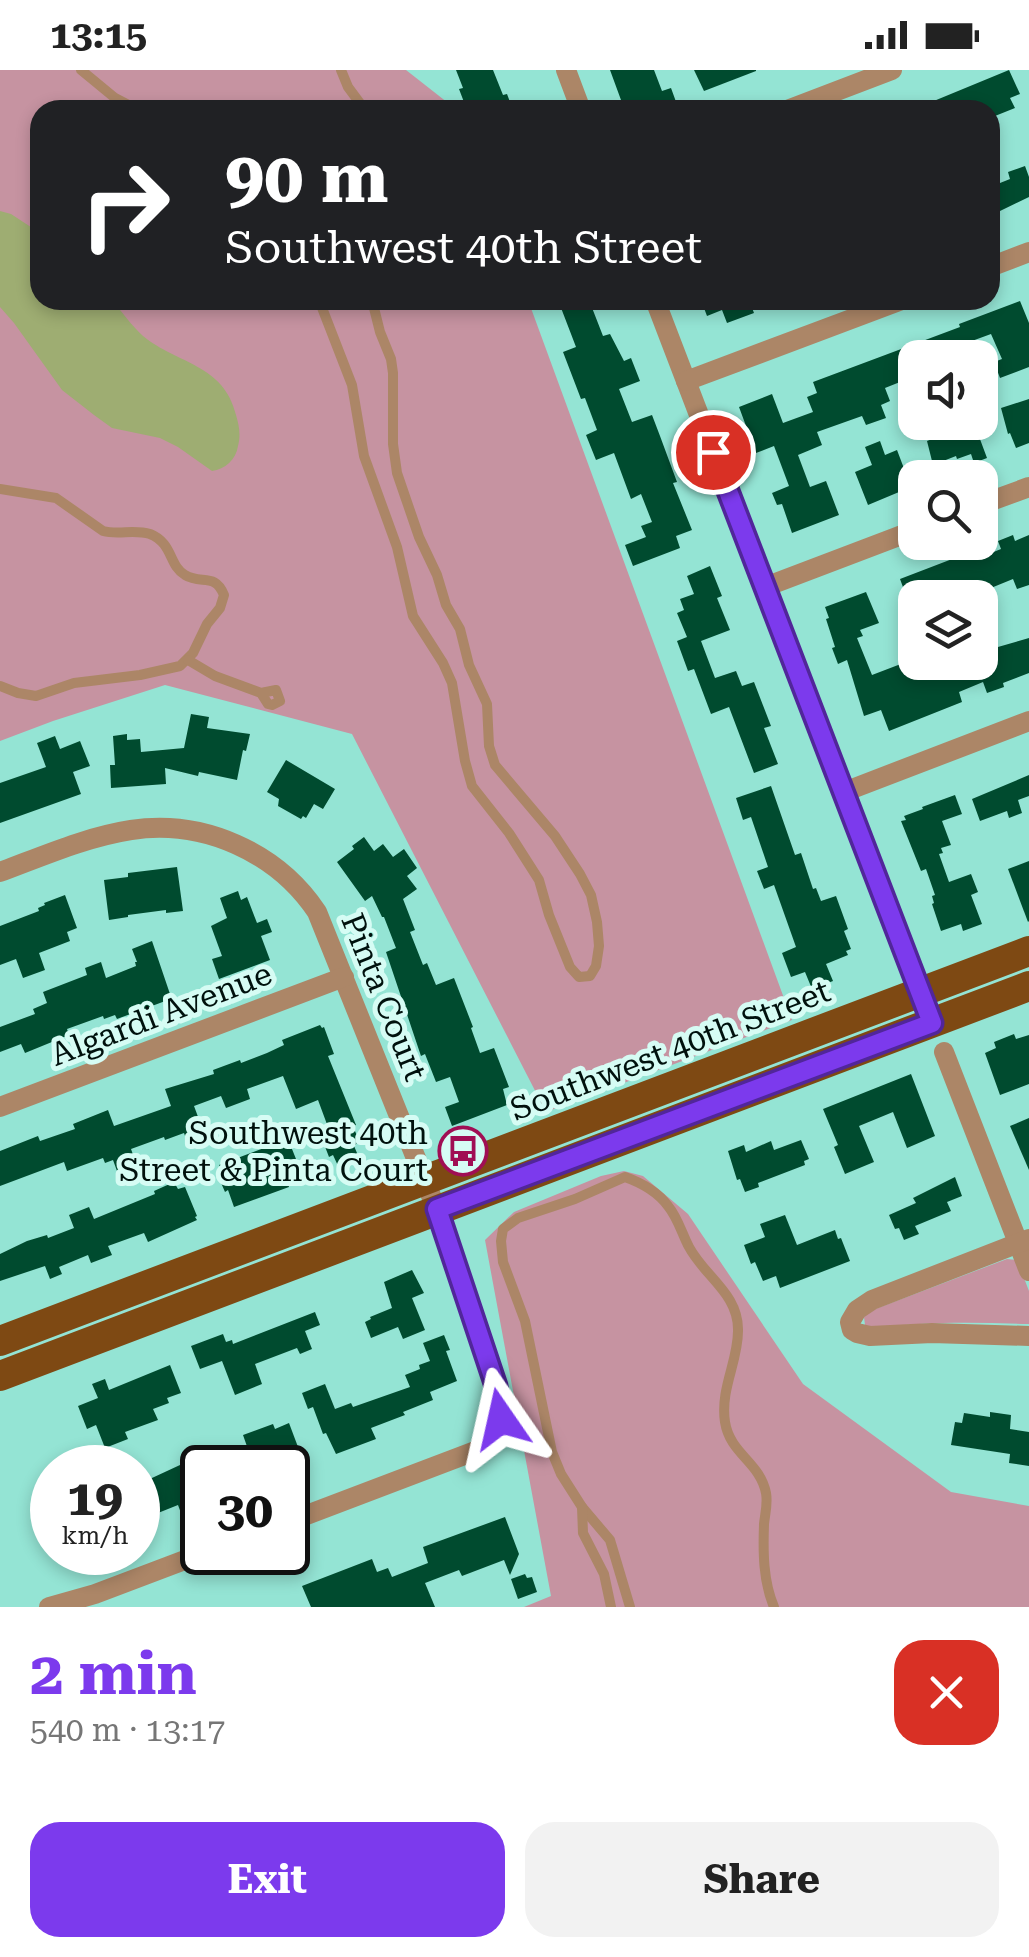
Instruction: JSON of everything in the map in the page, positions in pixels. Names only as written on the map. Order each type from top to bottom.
[{"type":"main road","name":"Southwest 40th Street","points":[[0,1341],[1029,952]]},
{"type":"main road","name":"Southwest 40th Street","points":[[0,1376],[1029,986]]},
{"type":"street","points":[[566,70],[578,100]]},
{"type":"street","points":[[813,100],[892,70]]},
{"type":"street","points":[[1000,262],[1029,252]]},
{"type":"street","points":[[658,310],[932,1023]]},
{"type":"street","points":[[686,382],[876,310]]},
{"type":"street","points":[[998,498],[1029,487]]},
{"type":"street","points":[[765,587],[898,536]]},
{"type":"street","points":[[844,792],[1029,721]]},
{"type":"street","name":"Pinta Court","points":[[0,872],[92,839],[132,830],[182,829],[217,836],[263,858],[307,896],[318,912],[437,1209],[500,1398],[501,1419],[489,1444],[476,1452],[310,1514]]},
{"type":"street","name":"Algardi Avenue","points":[[0,1108],[344,978]]},
{"type":"street","points":[[944,1052],[1024,1241],[1029,1271]]},
{"type":"street","points":[[1024,1241],[872,1300],[852,1315],[850,1326],[857,1333],[870,1336],[1029,1336]]},
{"type":"street","points":[[48,1607],[180,1562]]},
{"type":"lane","points":[[82,70],[120,100]]},
{"type":"lane","points":[[341,70],[357,100]]},
{"type":"lane","points":[[323,310],[352,385],[364,456],[397,547],[413,616],[452,683],[472,786],[539,880],[570,967],[579,977],[590,976],[596,966],[598,946],[591,895],[555,836],[495,765],[489,746],[487,704],[468,664],[460,629],[446,605],[437,574],[419,537],[398,473],[393,444],[391,359],[374,310]]},
{"type":"lane","points":[[0,489],[56,498],[103,531],[152,535],[165,544],[182,574],[219,584],[224,595],[188,660],[172,669],[74,683],[36,696],[0,686]]},
{"type":"lane","points":[[188,660],[215,676],[261,692]]},
{"type":"lane","points":[[630,1607],[610,1540],[560,1474],[552,1452],[525,1320],[503,1262],[501,1241],[503,1229],[518,1218],[575,1199],[625,1176],[646,1185],[668,1204],[701,1266],[729,1296],[737,1315],[738,1334],[727,1379],[725,1421],[738,1452],[755,1466],[764,1483],[765,1576],[774,1607]]},
{"type":"lane","points":[[582,1507],[583,1532],[604,1574],[611,1607]]},
{"type":"shaded area","points":[[0,70],[406,70],[444,100],[30,100],[30,310],[532,310],[792,1020],[546,1112],[352,734],[165,685],[0,741]]},
{"type":"shaded area","points":[[0,211],[30,226],[30,310],[120,310],[143,336],[198,367],[221,385],[230,398],[239,430],[235,456],[212,471],[160,438],[112,428],[62,390],[0,307]]},
{"type":"shaded area","points":[[624,1171],[643,1176],[688,1214],[803,1384],[951,1492],[1029,1506],[1029,1607],[524,1607],[551,1596],[485,1240],[514,1212],[601,1176]]},
{"type":"shaded area","points":[[1007,1259],[1017,1260],[1029,1291],[1029,1324],[865,1325],[864,1317],[870,1311]]},
{"type":"building","points":[[456,70],[493,70],[503,95],[507,94],[509,100],[463,100],[459,89],[463,88]]},
{"type":"building","points":[[610,70],[654,70],[662,91],[671,88],[675,100],[621,100]]},
{"type":"building","points":[[694,70],[756,70],[756,71],[704,91]]},
{"type":"building","points":[[1009,70],[1020,94],[1010,98],[1015,108],[1000,114],[1000,100],[936,100]]},
{"type":"building","points":[[1025,166],[1029,197],[1000,211],[1000,183],[1010,179],[1008,172]]},
{"type":"building","points":[[1020,301],[1029,323],[1029,367],[1000,378],[998,360],[1002,359],[998,340],[991,334],[975,340],[925,340],[960,327],[959,324]]},
{"type":"building","points":[[562,310],[593,310],[603,336],[610,334],[624,361],[631,358],[640,381],[619,389],[632,422],[652,415],[692,530],[676,536],[680,548],[633,566],[625,545],[646,537],[641,526],[652,522],[641,494],[631,499],[614,453],[596,460],[586,435],[597,430],[563,352],[576,347]]},
{"type":"building","points":[[722,310],[753,310],[754,313],[727,323]]},
{"type":"building","points":[[898,350],[898,383],[885,388],[890,401],[881,405],[886,418],[866,425],[862,416],[817,432],[822,445],[798,455],[810,487],[826,481],[839,515],[792,533],[782,504],[777,505],[772,493],[789,486],[774,446],[756,453],[739,407],[772,394],[783,423],[813,412],[807,397],[817,393],[813,382]]},
{"type":"building","points":[[1029,399],[1029,443],[1016,448],[1001,408]]},
{"type":"building","points":[[980,440],[987,458],[973,460],[971,454],[932,460],[927,441]]},
{"type":"building","points":[[880,441],[885,455],[897,450],[901,460],[898,492],[868,505],[855,472],[872,465],[865,447]]},
{"type":"building","points":[[1013,535],[1015,541],[1029,535],[1029,585],[1017,589],[1013,579],[998,585],[998,580],[900,580],[950,560],[998,560],[998,541]]},
{"type":"building","points":[[710,566],[730,630],[701,641],[715,678],[736,671],[742,686],[754,682],[771,726],[764,728],[778,764],[754,773],[729,707],[711,714],[694,669],[688,671],[677,641],[687,637],[677,613],[684,610],[680,599],[694,594],[687,576]]},
{"type":"building","points":[[866,592],[879,623],[860,630],[863,636],[857,638],[872,675],[898,665],[898,680],[998,680],[998,647],[1029,638],[1029,673],[987,693],[983,682],[959,692],[962,702],[889,731],[881,710],[864,716],[847,660],[838,664],[832,648],[835,647],[825,607]]},
{"type":"building","points":[[191,714],[209,717],[207,728],[250,734],[237,780],[165,768],[166,784],[111,788],[110,765],[115,765],[113,736],[127,734],[127,740],[140,739],[141,752],[184,748]]},
{"type":"building","points":[[55,736],[60,749],[80,741],[90,766],[73,772],[81,794],[0,823],[0,783],[46,767],[37,743]]},
{"type":"building","points":[[286,760],[335,789],[323,809],[314,804],[306,818],[301,819],[278,806],[279,799],[267,792]]},
{"type":"building","points":[[1029,775],[1029,796],[1018,800],[1022,813],[1009,818],[1007,811],[980,821],[972,799]]},
{"type":"building","points":[[771,786],[795,855],[801,853],[813,889],[816,888],[821,901],[836,896],[848,929],[844,931],[851,949],[846,951],[848,955],[826,964],[833,981],[812,989],[805,972],[791,977],[782,953],[796,947],[774,885],[764,889],[757,871],[768,867],[751,817],[743,820],[736,798]]},
{"type":"building","points":[[955,795],[962,814],[942,821],[951,845],[941,848],[943,853],[939,854],[949,882],[971,874],[978,892],[971,895],[982,924],[963,931],[961,924],[941,931],[926,869],[921,871],[901,821],[922,807]]},
{"type":"building","points":[[364,837],[374,851],[383,844],[393,857],[404,849],[417,868],[407,876],[417,889],[403,899],[415,930],[410,932],[436,985],[454,978],[480,1053],[494,1048],[509,1087],[503,1089],[507,1105],[452,1126],[445,1107],[459,1102],[450,1077],[436,1082],[425,1054],[421,1056],[386,952],[396,948],[384,917],[372,896],[365,901],[337,862]]},
{"type":"building","points":[[1029,861],[1029,921],[1028,922],[1008,869]]},
{"type":"building","points":[[177,867],[183,911],[166,910],[109,920],[104,880]]},
{"type":"building","points":[[238,891],[241,900],[247,897],[257,923],[267,919],[272,932],[261,936],[270,960],[219,979],[212,959],[222,956],[211,926],[227,918],[220,898]]},
{"type":"building","points":[[65,895],[77,928],[67,932],[70,941],[39,953],[45,970],[23,978],[16,959],[0,965],[0,926],[39,911],[44,903]]},
{"type":"building","points":[[152,941],[170,994],[166,996],[168,1000],[117,1019],[115,1015],[104,1019],[103,1016],[67,1029],[69,1035],[25,1053],[21,1044],[0,1052],[0,1027],[35,1014],[33,1009],[47,1003],[43,992],[87,975],[85,968],[101,962],[106,978],[136,966],[132,949]]},
{"type":"building","points":[[320,1025],[334,1054],[328,1056],[356,1125],[353,1126],[359,1141],[354,1146],[360,1160],[339,1168],[333,1155],[329,1157],[319,1131],[328,1127],[318,1100],[296,1109],[283,1076],[247,1089],[250,1099],[226,1108],[221,1096],[194,1106],[207,1141],[189,1147],[184,1133],[165,1140],[164,1137],[131,1149],[136,1163],[117,1171],[113,1160],[105,1163],[103,1158],[67,1171],[64,1162],[0,1186],[0,1151],[38,1136],[40,1141],[75,1129],[73,1124],[108,1110],[114,1126],[171,1106],[165,1089],[267,1053],[284,1045],[282,1040]]},
{"type":"building","points":[[1014,1034],[1016,1039],[1029,1035],[1029,1084],[1000,1095],[985,1053],[996,1048],[994,1042]]},
{"type":"building","points":[[911,1074],[935,1136],[907,1148],[893,1112],[859,1126],[874,1162],[845,1174],[823,1109]]},
{"type":"building","points":[[1029,1118],[1029,1170],[1010,1126]]},
{"type":"building","points":[[288,1139],[296,1159],[283,1164],[289,1187],[234,1207],[219,1178],[224,1177],[219,1165]]},
{"type":"building","points":[[801,1140],[809,1159],[804,1161],[805,1165],[745,1192],[728,1151],[744,1145],[746,1152],[771,1141],[774,1150]]},
{"type":"building","points":[[955,1177],[962,1196],[947,1202],[951,1211],[915,1226],[919,1234],[904,1240],[889,1215],[916,1203],[913,1198]]},
{"type":"building","points":[[174,1182],[178,1189],[185,1187],[197,1220],[148,1242],[144,1233],[108,1246],[112,1255],[91,1263],[88,1255],[59,1267],[62,1274],[50,1279],[45,1266],[0,1281],[0,1254],[27,1241],[74,1228],[69,1215],[89,1207],[94,1219]]},
{"type":"building","points":[[785,1215],[797,1245],[835,1230],[850,1261],[780,1288],[776,1276],[763,1281],[744,1245],[765,1237],[760,1224]]},
{"type":"building","points":[[412,1270],[424,1293],[412,1298],[425,1330],[403,1339],[398,1327],[371,1338],[365,1322],[392,1308],[384,1282]]},
{"type":"building","points":[[315,1312],[320,1325],[305,1331],[312,1349],[300,1354],[297,1348],[255,1364],[262,1384],[235,1395],[222,1361],[200,1369],[191,1346],[223,1334],[226,1342],[232,1340],[233,1344]]},
{"type":"building","points":[[444,1335],[457,1381],[430,1392],[433,1400],[371,1428],[376,1439],[336,1454],[302,1393],[325,1384],[335,1409],[351,1403],[353,1407],[410,1387],[405,1375],[430,1361],[423,1343]]},
{"type":"building","points":[[170,1365],[181,1393],[153,1409],[158,1420],[125,1432],[128,1439],[104,1445],[96,1425],[87,1429],[78,1406],[98,1398],[92,1384],[105,1379],[109,1390]]},
{"type":"building","points":[[990,1412],[1011,1415],[1010,1429],[1029,1432],[1029,1466],[1009,1463],[1010,1454],[951,1445],[955,1422],[962,1423],[964,1413],[990,1417]]},
{"type":"building","points":[[289,1423],[297,1445],[246,1445],[243,1435],[273,1424],[275,1429]]},
{"type":"building","points":[[180,1465],[180,1510],[178,1505],[160,1512],[160,1474]]},
{"type":"building","points":[[505,1517],[519,1554],[510,1575],[504,1560],[462,1576],[459,1570],[425,1583],[435,1607],[311,1607],[302,1586],[372,1559],[377,1572],[388,1568],[392,1577],[428,1563],[423,1547]]},
{"type":"building","points":[[525,1574],[532,1577],[537,1592],[518,1599],[511,1579]]},
{"type":"place","name":"Southwest 40th Street & Pinta Court","points":[[463,1151]]},
{"type":"route","points":[[501,1419],[500,1398],[484,1344],[437,1209],[932,1023],[713,452]]}]
